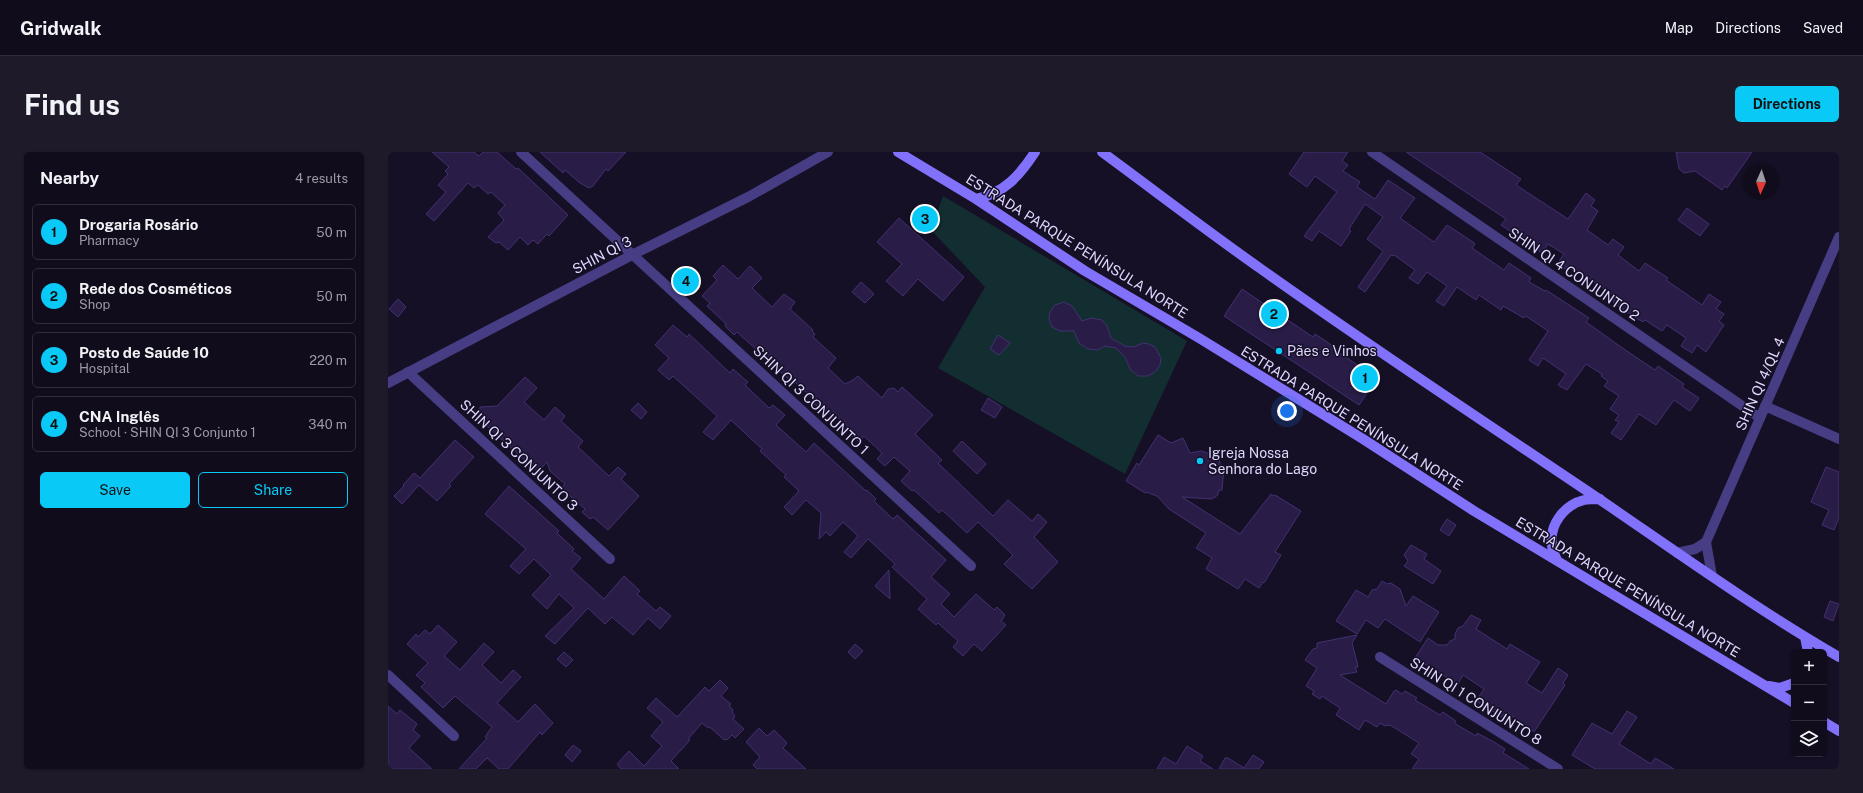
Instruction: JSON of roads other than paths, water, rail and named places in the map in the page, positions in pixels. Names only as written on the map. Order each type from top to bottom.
[{"type":"main road","name":"ESTRADA PARQUE PENÍNSULA NORTE","points":[[898,152],[976,199],[1086,271],[1199,338],[1474,511],[1791,701]]},
{"type":"main road","points":[[976,199],[994,194],[1006,188],[1019,175],[1036,152]]},
{"type":"main road","points":[[1102,152],[1263,270],[1502,434],[1600,499],[1677,553],[1805,637],[1839,657]]},
{"type":"main road","points":[[1557,560],[1552,546],[1552,530],[1559,516],[1570,506],[1584,500],[1600,499]]},
{"type":"main road","points":[[1805,637],[1807,649]]},
{"type":"main road","points":[[1767,686],[1780,688],[1791,684]]},
{"type":"main road","points":[[1827,724],[1839,731]]},
{"type":"street","name":"SHIN QI 3 CONJUNTO 1","points":[[521,152],[971,566]]},
{"type":"street","name":"SHIN QI 3","points":[[388,383],[632,254],[750,196],[828,152]]},
{"type":"street","name":"SHIN QI 4 CONJUNTO 2","points":[[1372,152],[1760,418]]},
{"type":"street","name":"SHIN QI 4/QL 4","points":[[1706,542],[1839,237]]},
{"type":"street","name":"SHIN QI 3 CONJUNTO 3","points":[[408,372],[610,560]]},
{"type":"street","points":[[1765,406],[1839,439]]},
{"type":"street","points":[[1677,553],[1695,549],[1706,542],[1712,576]]},
{"type":"street","name":"SHIN QI 1 CONJUNTO 8","points":[[1380,657],[1558,769]]},
{"type":"street","points":[[388,675],[454,736]]},
{"type":"place","name":"Posto de Saúde 10","points":[[925,219]]},
{"type":"place","name":"CNA Inglês","points":[[686,281]]},
{"type":"place","name":"Rede dos Cosméticos","points":[[1274,314]]},
{"type":"place","name":"Pães e Vinhos","points":[[1279,351]]},
{"type":"place","name":"Drogaria Rosário","points":[[1365,378]]},
{"type":"place","name":"Igreja Nossa Senhora do Lago","points":[[1200,461]]}]
